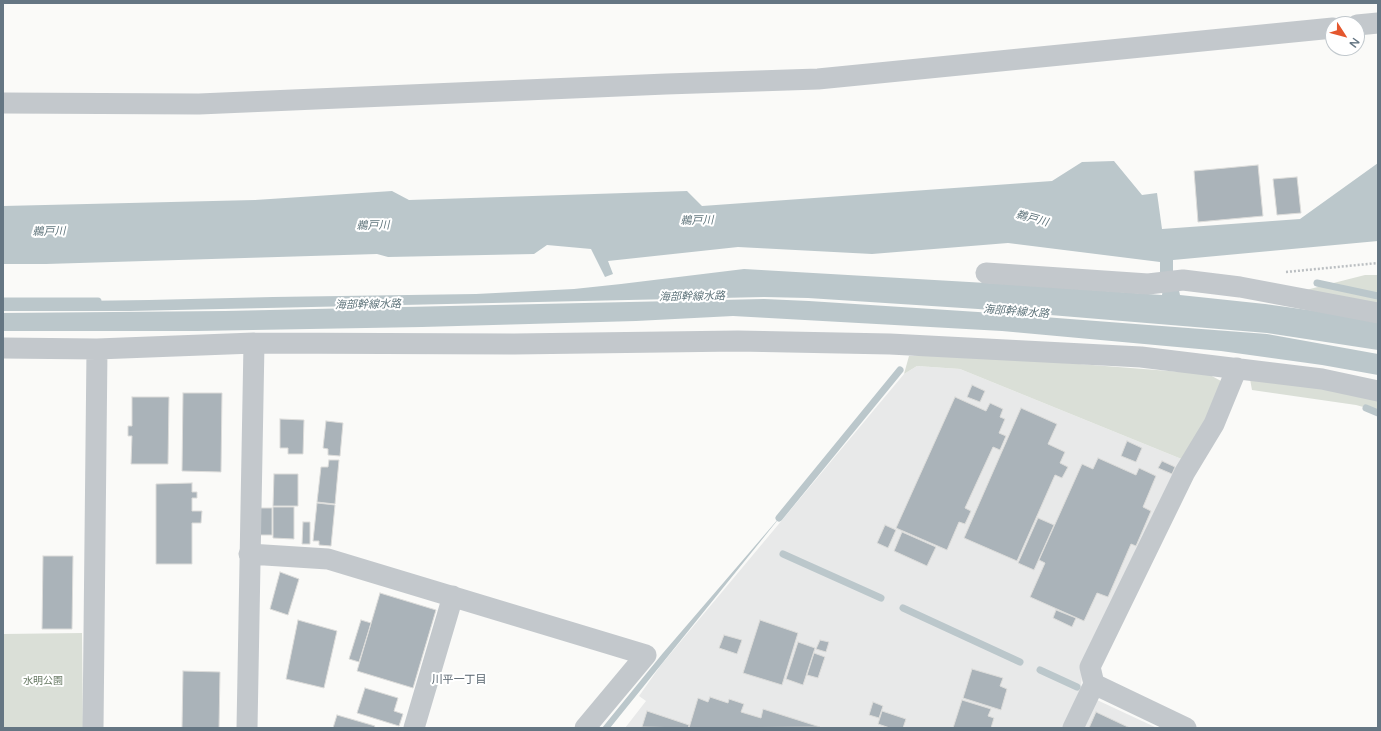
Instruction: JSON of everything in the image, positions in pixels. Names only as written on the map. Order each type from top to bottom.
[{"type":"street","points":[[1365,24],[1378,23]]},
{"type":"street","points":[[3,103],[199,104],[658,84],[818,80],[1325,29]]},
{"type":"street","points":[[986,273],[1148,284],[1183,280],[1240,287],[1378,313]]},
{"type":"street","points":[[3,348],[97,349],[254,343],[514,344],[738,341],[890,344],[1141,357],[1322,379],[1378,391]]},
{"type":"street","points":[[247,728],[254,343]]},
{"type":"street","points":[[94,728],[97,349]]},
{"type":"street","points":[[1073,728],[1094,684],[1090,667],[1185,472],[1214,424],[1237,368]]},
{"type":"street","points":[[249,554],[328,559],[646,655],[585,728]]},
{"type":"street","points":[[414,728],[453,596]]},
{"type":"street","points":[[1094,684],[1186,728]]},
{"type":"path","points":[[1283,273],[1378,263]]},
{"type":"shaded area","points":[[917,366],[960,369],[1184,460],[1082,671],[1081,693],[1064,728],[625,728],[646,701],[639,696],[661,665],[904,374]]},
{"type":"shaded area","points":[[1097,700],[1157,728],[1084,728]]},
{"type":"green space","points":[[1365,275],[1378,275],[1378,306],[1306,290]]},
{"type":"green space","points":[[963,355],[1208,374],[1221,381],[1208,422],[1184,460],[960,369],[917,366],[904,374],[909,356]]},
{"type":"green space","points":[[1250,379],[1343,391],[1378,399],[1378,411],[1356,405],[1252,390]]},
{"type":"green space","name":"水明公園","points":[[82,633],[83,728],[3,728],[3,634]]},
{"type":"water","name":"鵜戸川","points":[[1114,161],[1142,195],[1157,193],[1162,229],[1300,219],[1378,163],[1378,241],[1173,260],[1173,271],[1160,273],[1160,262],[1008,243],[872,254],[738,247],[608,261],[613,274],[605,277],[591,249],[547,245],[534,254],[388,257],[377,254],[3,264],[3,206],[255,200],[392,191],[409,200],[687,191],[702,206],[1052,181],[1082,162]]},
{"type":"water","name":"海部幹線水路","points":[[744,269],[1021,285],[1162,295],[1163,288],[1178,286],[1180,295],[1265,304],[1337,314],[1378,323],[1378,350],[1267,333],[978,309],[808,298],[764,297],[130,311],[3,311],[3,302],[476,294],[574,289]]},
{"type":"water","points":[[764,299],[978,312],[1267,334],[1378,354],[1378,375],[1322,365],[1221,351],[1002,331],[733,316],[636,321],[422,327],[197,331],[3,331],[3,313],[225,311]]},
{"type":"water","points":[[785,511],[610,728],[602,728],[663,653]]},
{"type":"building","points":[[1258,165],[1263,216],[1198,222],[1194,171]]},
{"type":"building","points":[[1297,177],[1301,213],[1277,215],[1273,179]]},
{"type":"building","points":[[972,385],[985,391],[980,402],[967,397]]},
{"type":"building","points":[[183,393],[222,393],[221,472],[182,471]]},
{"type":"building","points":[[132,397],[169,397],[168,464],[131,464],[132,436],[128,436],[128,426],[132,426]]},
{"type":"building","points":[[955,397],[986,411],[990,403],[1003,409],[1000,417],[1005,419],[999,433],[1006,436],[1000,450],[993,447],[965,508],[971,511],[965,524],[959,522],[947,550],[896,528]]},
{"type":"building","points":[[1021,408],[1057,424],[1048,444],[1065,452],[1060,463],[1068,467],[1062,478],[1055,475],[1017,561],[964,538]]},
{"type":"building","points":[[280,419],[304,420],[303,454],[288,454],[288,448],[280,448]]},
{"type":"building","points":[[326,421],[343,423],[340,456],[328,455],[328,449],[323,448]]},
{"type":"building","points":[[1127,441],[1142,448],[1136,462],[1121,456]]},
{"type":"building","points":[[1098,458],[1136,475],[1139,468],[1156,476],[1143,507],[1151,511],[1136,546],[1131,544],[1108,597],[1097,593],[1084,621],[1030,597],[1045,563],[1039,560],[1082,464],[1093,469]]},
{"type":"building","points":[[329,460],[339,460],[335,504],[317,502],[321,467],[328,467]]},
{"type":"building","points":[[1162,461],[1175,467],[1172,474],[1158,468]]},
{"type":"building","points":[[274,474],[298,474],[298,506],[273,506]]},
{"type":"building","points":[[192,483],[192,492],[197,492],[197,498],[192,498],[192,511],[202,511],[201,523],[192,523],[192,564],[156,564],[156,484]]},
{"type":"building","points":[[317,503],[335,505],[331,546],[319,545],[319,541],[313,541]]},
{"type":"building","points":[[273,507],[294,507],[294,539],[273,538]]},
{"type":"building","points":[[260,508],[272,508],[272,535],[260,535]]},
{"type":"building","points":[[1038,518],[1054,525],[1034,570],[1018,563]]},
{"type":"building","points":[[303,522],[310,522],[310,544],[302,544]]},
{"type":"building","points":[[885,525],[896,530],[888,548],[877,543]]},
{"type":"building","points":[[902,532],[936,547],[927,566],[894,551]]},
{"type":"building","points":[[43,556],[73,556],[72,629],[42,629]]},
{"type":"building","points":[[280,572],[299,579],[288,615],[270,609]]},
{"type":"building","points":[[380,593],[436,610],[413,688],[357,671]]},
{"type":"building","points":[[1056,610],[1076,618],[1072,627],[1053,618]]},
{"type":"building","points":[[298,620],[337,631],[324,688],[286,679]]},
{"type":"building","points":[[361,620],[371,623],[359,662],[349,659]]},
{"type":"building","points":[[760,620],[798,633],[782,685],[743,673]]},
{"type":"building","points":[[724,635],[742,640],[737,654],[719,648]]},
{"type":"building","points":[[820,640],[829,642],[826,652],[816,649]]},
{"type":"building","points":[[798,642],[815,648],[803,685],[786,679]]},
{"type":"building","points":[[814,653],[825,657],[818,678],[807,675]]},
{"type":"building","points":[[972,669],[1003,678],[1000,686],[1007,689],[1001,710],[963,698]]},
{"type":"building","points":[[183,671],[220,672],[219,728],[182,728]]},
{"type":"building","points":[[365,688],[398,698],[394,711],[403,714],[399,726],[357,713]]},
{"type":"building","points":[[710,697],[728,703],[729,699],[744,704],[741,712],[761,718],[763,709],[820,727],[689,728],[698,698],[708,702]]},
{"type":"building","points":[[962,700],[991,709],[988,716],[994,718],[991,728],[953,728]]},
{"type":"building","points":[[873,702],[883,706],[879,718],[869,715]]},
{"type":"building","points":[[647,711],[689,725],[688,728],[642,727]]},
{"type":"building","points":[[882,711],[906,719],[903,728],[890,728],[878,724]]},
{"type":"building","points":[[1096,712],[1130,728],[1089,728]]},
{"type":"building","points":[[337,715],[375,726],[374,728],[333,728]]},
{"type":"waterway","points":[[1317,283],[1378,296]]},
{"type":"waterway","points":[[3,301],[98,301]]},
{"type":"waterway","points":[[779,518],[900,370]]},
{"type":"waterway","points":[[1366,408],[1378,413]]},
{"type":"waterway","points":[[783,554],[881,598]]},
{"type":"waterway","points":[[903,608],[1020,662]]},
{"type":"waterway","points":[[1040,670],[1077,687]]},
{"type":"district","name":"川平一丁目","points":[[459,680]]}]
